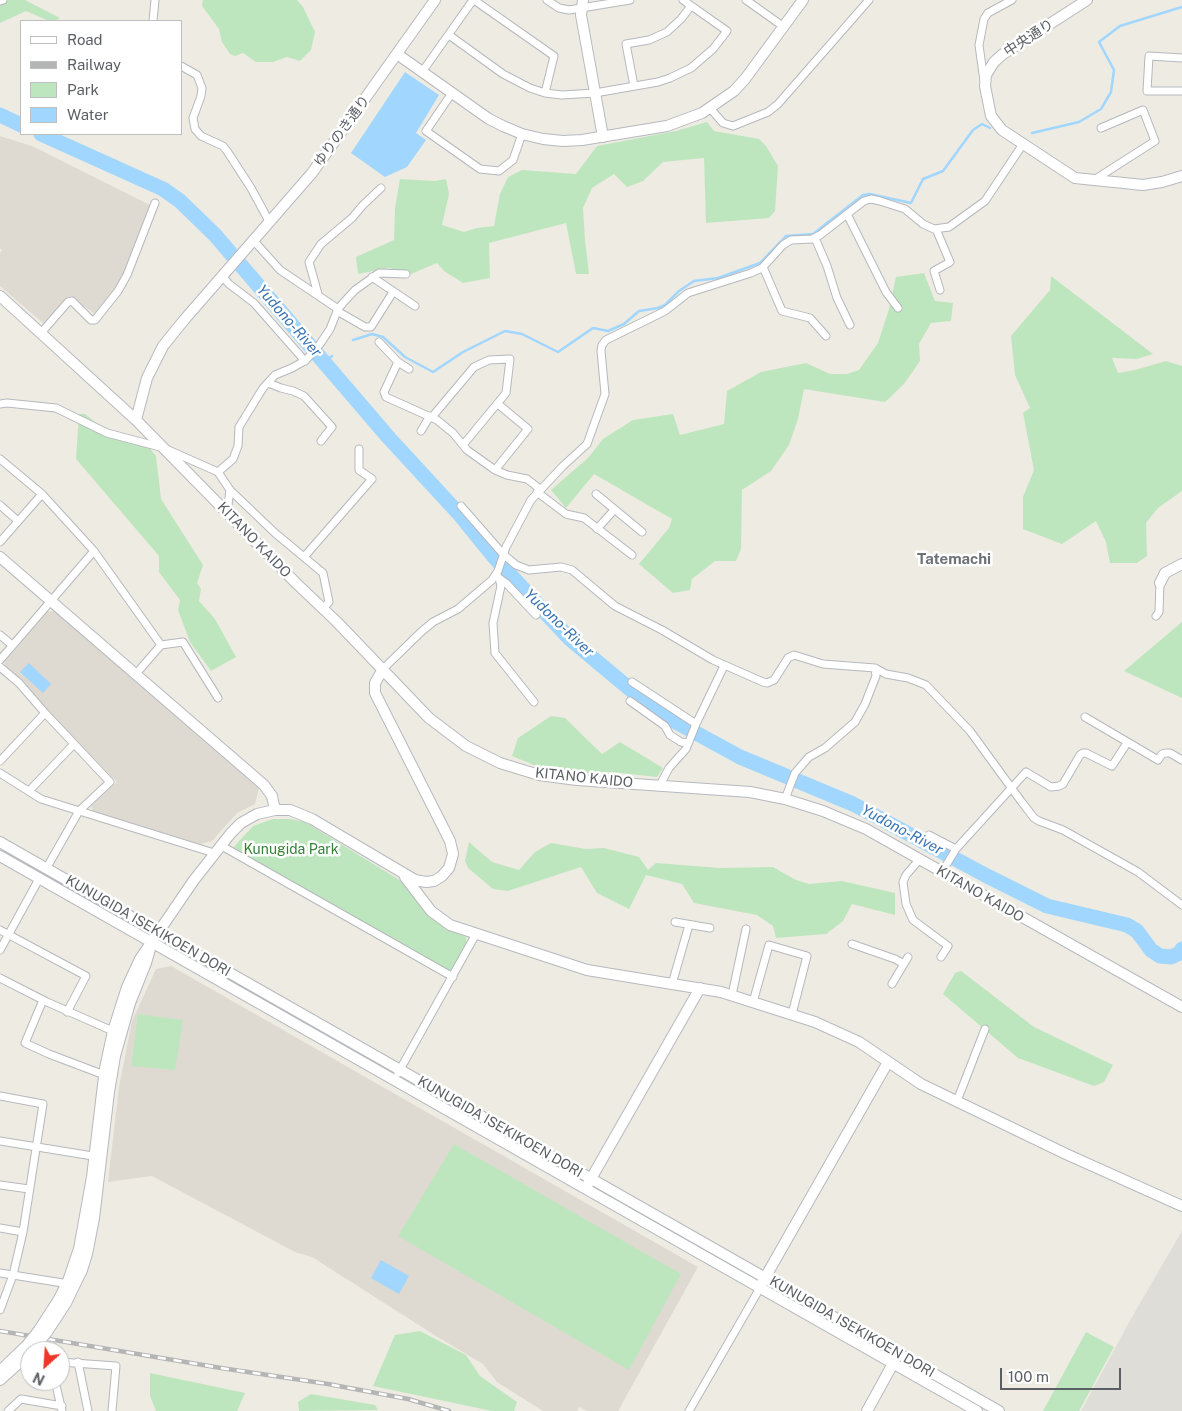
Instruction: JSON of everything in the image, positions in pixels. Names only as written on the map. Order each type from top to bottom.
[{"type":"street","points":[[153,20],[155,0]]},
{"type":"street","name":"ゆりのき通り","points":[[136,420],[147,378],[159,353],[206,294],[270,223],[317,166],[435,0]]},
{"type":"street","points":[[422,72],[474,0],[554,56],[545,93]]},
{"type":"street","points":[[547,0],[564,10],[582,4],[630,0]]},
{"type":"street","points":[[448,35],[511,78],[530,88],[562,96],[595,92],[658,82],[681,74],[706,55],[726,31],[683,0]]},
{"type":"street","points":[[746,0],[784,27]]},
{"type":"street","points":[[397,54],[489,119],[522,134],[562,141],[603,137],[667,126],[691,118],[710,108],[745,79],[803,0]]},
{"type":"street","points":[[710,108],[723,123],[733,126],[768,112],[778,104],[869,0]]},
{"type":"street","points":[[1012,0],[988,13],[984,19],[979,45],[990,113],[1002,130],[1070,175],[1078,178],[1149,184],[1182,176]]},
{"type":"street","name":"中央通り","points":[[985,86],[989,69],[998,58],[1087,0]]},
{"type":"street","points":[[582,4],[603,137]]},
{"type":"street","points":[[634,86],[626,44],[648,40],[667,32],[681,20],[691,6]]},
{"type":"street","points":[[1182,58],[1149,56],[1147,91],[1182,91]]},
{"type":"street","points":[[183,70],[197,75],[202,88],[193,118],[195,130],[200,136],[223,146],[251,188],[270,223]]},
{"type":"street","points":[[452,93],[426,131],[480,169],[499,171],[513,160],[522,134]]},
{"type":"street","points":[[1094,180],[1155,141],[1143,110],[1100,128]]},
{"type":"street","points":[[534,702],[495,653],[493,623],[501,586],[498,574],[503,555],[526,506],[538,491],[581,450],[589,439],[606,394],[601,352],[602,345],[606,340],[662,313],[688,293],[752,273],[763,267],[791,240],[815,238],[861,203],[871,200],[905,209],[923,224],[936,229],[949,227],[985,201],[1023,144]]},
{"type":"street","points":[[318,294],[309,262],[321,244],[352,218],[381,188]]},
{"type":"street","points":[[41,333],[68,302],[72,301],[91,320],[95,320],[118,291],[127,276],[155,203]]},
{"type":"street","points":[[847,214],[886,292],[898,308]]},
{"type":"street","points":[[936,229],[950,262],[934,270],[940,290]]},
{"type":"street","points":[[815,238],[827,266],[837,298],[850,325]]},
{"type":"street","points":[[254,241],[280,270],[365,327],[371,327],[393,292]]},
{"type":"street","points":[[763,267],[782,311],[810,318],[826,336]]},
{"type":"street","points":[[218,472],[233,459],[238,446],[239,426],[263,388],[275,375],[306,360],[330,329],[338,310],[355,290],[379,273],[406,274]]},
{"type":"street","points":[[222,276],[229,284],[254,303],[306,360]]},
{"type":"street","points":[[372,277],[415,306]]},
{"type":"street","name":"KITANO KAIDO","points":[[0,296],[136,420],[383,669],[424,713],[466,746],[500,763],[526,772],[555,778],[750,792],[785,799],[835,815],[866,829],[1182,1007]]},
{"type":"street","points":[[379,342],[398,362],[409,369]]},
{"type":"street","points":[[421,431],[431,416],[474,368],[489,360],[510,360],[506,393],[463,445]]},
{"type":"street","points":[[398,362],[384,394],[431,416],[445,426],[463,445],[495,470],[507,475],[527,479],[538,491],[566,514],[584,518],[632,555]]},
{"type":"street","points":[[268,383],[304,396],[332,427],[321,441]]},
{"type":"street","points":[[0,404],[56,408],[107,433],[164,448],[218,472],[230,490],[275,533],[324,573],[329,602],[323,608]]},
{"type":"street","points":[[495,470],[528,429],[498,404]]},
{"type":"street","points":[[304,557],[372,479],[359,470],[359,449]]},
{"type":"street","points":[[0,459],[42,494],[94,551],[161,645]]},
{"type":"street","points":[[227,512],[230,490]]},
{"type":"street","points":[[0,542],[42,494]]},
{"type":"street","points":[[596,494],[642,532]]},
{"type":"street","points":[[0,505],[18,521]]},
{"type":"street","points":[[461,506],[503,555],[516,565],[529,570],[562,567],[572,570],[614,606],[647,622],[724,666],[767,683],[774,680],[788,658],[794,655],[823,664],[875,668],[886,674],[920,682],[929,687],[970,731],[1011,788],[1039,822],[1063,830],[1138,872],[1182,905]]},
{"type":"street","points":[[597,529],[614,510]]},
{"type":"street","points":[[0,660],[94,551]]},
{"type":"street","points":[[0,557],[264,785],[272,796],[275,810]]},
{"type":"street","points":[[1156,616],[1159,612],[1160,583],[1165,573],[1182,564]]},
{"type":"street","points":[[498,574],[536,615]]},
{"type":"street","points":[[36,1341],[66,1303],[71,1284],[82,1270],[91,1235],[107,1076],[116,1032],[158,932],[217,849],[241,823],[257,814],[275,810],[290,810],[304,815],[404,876],[420,882],[437,880],[449,868],[453,851],[375,693],[375,683],[383,669],[421,632],[433,622],[458,609],[498,574]]},
{"type":"street","points":[[0,635],[12,645]]},
{"type":"street","points":[[135,675],[161,645],[183,642],[218,698]]},
{"type":"street","points":[[660,786],[669,768],[682,753],[689,741],[724,666]]},
{"type":"street","points":[[0,667],[19,683],[44,713],[110,782],[79,811],[46,868]]},
{"type":"street","points":[[785,799],[795,773],[809,757],[825,748],[855,722],[876,676],[875,668]]},
{"type":"street","points":[[632,682],[695,725]]},
{"type":"street","points":[[630,701],[665,726],[670,735],[681,742],[689,741]]},
{"type":"street","points":[[0,761],[44,713]]},
{"type":"street","points":[[1085,717],[1158,760],[1162,754],[1166,753],[1170,753],[1182,760]]},
{"type":"street","points":[[942,872],[955,850],[1026,772],[1051,786],[1063,784],[1083,753],[1112,766],[1127,743]]},
{"type":"street","points":[[29,791],[74,744]]},
{"type":"street","points":[[0,773],[41,799],[217,849],[453,977]]},
{"type":"street","points":[[929,835],[955,850]]},
{"type":"street","name":"KUNUGIDA ISEKIKOEN DORI","points":[[0,842],[999,1411]]},
{"type":"street","name":"KUNUGIDA ISEKIKOEN DORI","points":[[0,856],[977,1411]]},
{"type":"street","points":[[919,860],[906,875],[903,882],[906,904],[913,920],[948,946],[941,957]]},
{"type":"street","points":[[404,876],[437,918],[450,925],[587,970],[732,995],[815,1022],[859,1042],[917,1082],[1066,1154],[1182,1206]]},
{"type":"street","points":[[0,950],[39,879]]},
{"type":"street","points":[[674,922],[710,928]]},
{"type":"street","points":[[672,984],[689,924]]},
{"type":"street","points":[[732,995],[746,929]]},
{"type":"street","points":[[0,930],[86,976],[67,1012]]},
{"type":"street","points":[[394,1080],[476,934]]},
{"type":"street","points":[[852,944],[906,960],[892,984]]},
{"type":"street","points":[[753,1002],[769,945],[807,956],[792,1014]]},
{"type":"street","points":[[0,978],[67,1012],[116,1032]]},
{"type":"street","points":[[586,1189],[700,988]]},
{"type":"street","points":[[43,1000],[25,1043],[107,1076]]},
{"type":"street","points":[[957,1101],[985,1029]]},
{"type":"street","points":[[689,1411],[888,1062]]},
{"type":"street","points":[[0,1096],[43,1104],[23,1232],[13,1275],[0,1310]]},
{"type":"street","points":[[0,1140],[98,1157]]},
{"type":"street","points":[[0,1184],[29,1189]]},
{"type":"street","points":[[0,1228],[23,1232]]},
{"type":"street","points":[[0,1273],[71,1284]]},
{"type":"street","points":[[867,1411],[899,1354]]},
{"type":"street","points":[[0,1371],[20,1357]]},
{"type":"street","points":[[0,1380],[20,1360]]},
{"type":"street","points":[[70,1362],[116,1366],[112,1411]]},
{"type":"street","points":[[78,1362],[88,1411]]},
{"type":"street","points":[[8,1411],[21,1398],[62,1409],[58,1391]]},
{"type":"shaded area","points":[[0,136],[32,146],[154,207],[119,289],[96,315],[73,298],[48,323],[43,323],[0,286],[0,253],[2,250],[0,248]]},
{"type":"shaded area","points":[[54,611],[259,788],[255,804],[237,813],[212,841],[200,844],[93,811],[91,806],[117,782],[51,715],[23,681],[5,666],[5,661],[47,612]]},
{"type":"shaded area","points":[[171,966],[698,1267],[618,1411],[587,1411],[579,1407],[577,1411],[543,1411],[497,1382],[483,1364],[312,1257],[295,1252],[152,1176],[108,1182],[119,1087],[132,1021],[156,969]]},
{"type":"shaded area","points":[[1182,1231],[1182,1411],[1081,1411],[1132,1317]]},
{"type":"green space","points":[[0,0],[25,0],[60,18],[47,20],[26,11],[0,23]]},
{"type":"green space","points":[[203,0],[297,0],[303,7],[315,32],[311,50],[300,61],[287,57],[273,62],[256,62],[243,53],[235,56],[230,54],[222,42],[219,29],[202,6]]},
{"type":"green space","points":[[707,122],[714,131],[759,139],[766,146],[778,166],[775,211],[769,218],[706,223],[704,158],[663,162],[643,181],[627,187],[614,174],[592,188],[583,208],[589,274],[576,274],[566,223],[489,243],[490,278],[463,283],[444,271],[437,263],[411,274],[389,268],[358,274],[356,257],[394,240],[395,208],[400,179],[435,181],[446,179],[449,194],[442,225],[464,232],[494,226],[500,194],[508,177],[522,170],[576,174],[597,146],[676,131]]},
{"type":"green space","points":[[924,273],[935,301],[953,303],[951,321],[931,323],[919,344],[920,361],[904,384],[885,402],[804,389],[798,419],[789,445],[771,471],[742,490],[741,549],[736,561],[715,561],[692,579],[690,590],[673,593],[639,564],[669,528],[672,519],[594,474],[566,508],[551,490],[588,458],[603,439],[633,420],[673,414],[680,435],[724,424],[727,391],[761,372],[806,363],[830,374],[847,374],[859,370],[878,343],[889,309],[896,277]]},
{"type":"green space","points":[[1051,276],[1153,354],[1137,359],[1112,358],[1118,373],[1166,361],[1182,366],[1182,491],[1158,508],[1146,523],[1147,556],[1137,563],[1110,563],[1106,542],[1096,521],[1062,544],[1023,529],[1023,497],[1034,470],[1023,413],[1030,408],[1015,375],[1011,336],[1050,290]]},
{"type":"green space","points":[[79,414],[85,414],[109,433],[144,441],[156,456],[161,499],[203,565],[197,583],[201,589],[199,601],[215,619],[236,657],[211,671],[190,642],[178,610],[180,600],[159,572],[159,556],[76,459]]},
{"type":"green space","points":[[1182,622],[1182,698],[1124,671]]},
{"type":"green space","points":[[551,716],[565,718],[602,754],[620,742],[663,768],[657,777],[612,772],[583,773],[541,768],[512,756],[518,738]]},
{"type":"green space","name":"Kunugida Park","points":[[273,819],[290,819],[305,822],[401,881],[430,917],[466,937],[467,943],[449,975],[230,851],[253,826]]},
{"type":"green space","points":[[469,842],[492,862],[519,870],[535,852],[551,843],[586,849],[604,848],[639,857],[648,870],[656,863],[720,868],[773,867],[796,880],[809,884],[842,881],[895,893],[895,915],[852,904],[843,921],[826,934],[776,938],[773,926],[757,915],[694,903],[682,884],[646,875],[629,909],[597,893],[581,867],[508,891],[493,889],[468,868],[465,861]]},
{"type":"green space","points":[[961,971],[1034,1027],[1113,1065],[1104,1082],[1094,1086],[1018,1058],[943,994],[955,973]]},
{"type":"green space","points":[[138,1014],[183,1020],[175,1070],[131,1066]]},
{"type":"green space","points":[[454,1144],[681,1274],[629,1370],[398,1236]]},
{"type":"green space","points":[[420,1331],[466,1355],[480,1376],[517,1402],[514,1411],[492,1411],[373,1386],[395,1335]]},
{"type":"green space","points":[[1086,1332],[1114,1347],[1079,1411],[1043,1411]]},
{"type":"green space","points":[[150,1373],[245,1393],[237,1411],[156,1411],[150,1396]]},
{"type":"green space","points":[[311,1394],[375,1405],[378,1410],[299,1411],[298,1402]]},
{"type":"water","points":[[405,72],[439,95],[416,133],[426,140],[407,167],[385,177],[351,153]]},
{"type":"water","points":[[29,663],[51,684],[43,693],[20,672]]},
{"type":"water","points":[[381,1260],[409,1276],[399,1294],[371,1278]]},
{"type":"waterway","points":[[1032,133],[1079,122],[1101,109],[1111,92],[1114,70],[1099,42],[1120,26],[1182,7]]},
{"type":"waterway","name":"Yudono-River","points":[[0,115],[20,125]]},
{"type":"waterway","points":[[353,340],[372,334],[383,337],[405,357],[433,372],[463,352],[505,331],[522,334],[558,352],[593,328],[608,331],[624,324],[639,311],[665,305],[679,291],[694,281],[718,278],[760,263],[786,236],[813,234],[863,195],[870,194],[911,203],[923,179],[943,171],[973,130],[982,124],[990,128]]},
{"type":"waterway","name":"Yudono-River","points":[[43,135],[163,189],[180,201],[215,235],[389,438],[460,515],[495,558],[552,620],[570,639],[643,700],[674,721],[740,757],[853,804],[1047,906],[1127,925],[1137,931],[1151,950],[1160,956],[1171,957],[1180,953],[1182,949]]},
{"type":"waterway","points":[[324,362],[332,356]]},
{"type":"railway","points":[[0,1331],[328,1384],[408,1399],[449,1411]]},
{"type":"district","name":"Tatemachi","points":[[954,559]]}]
